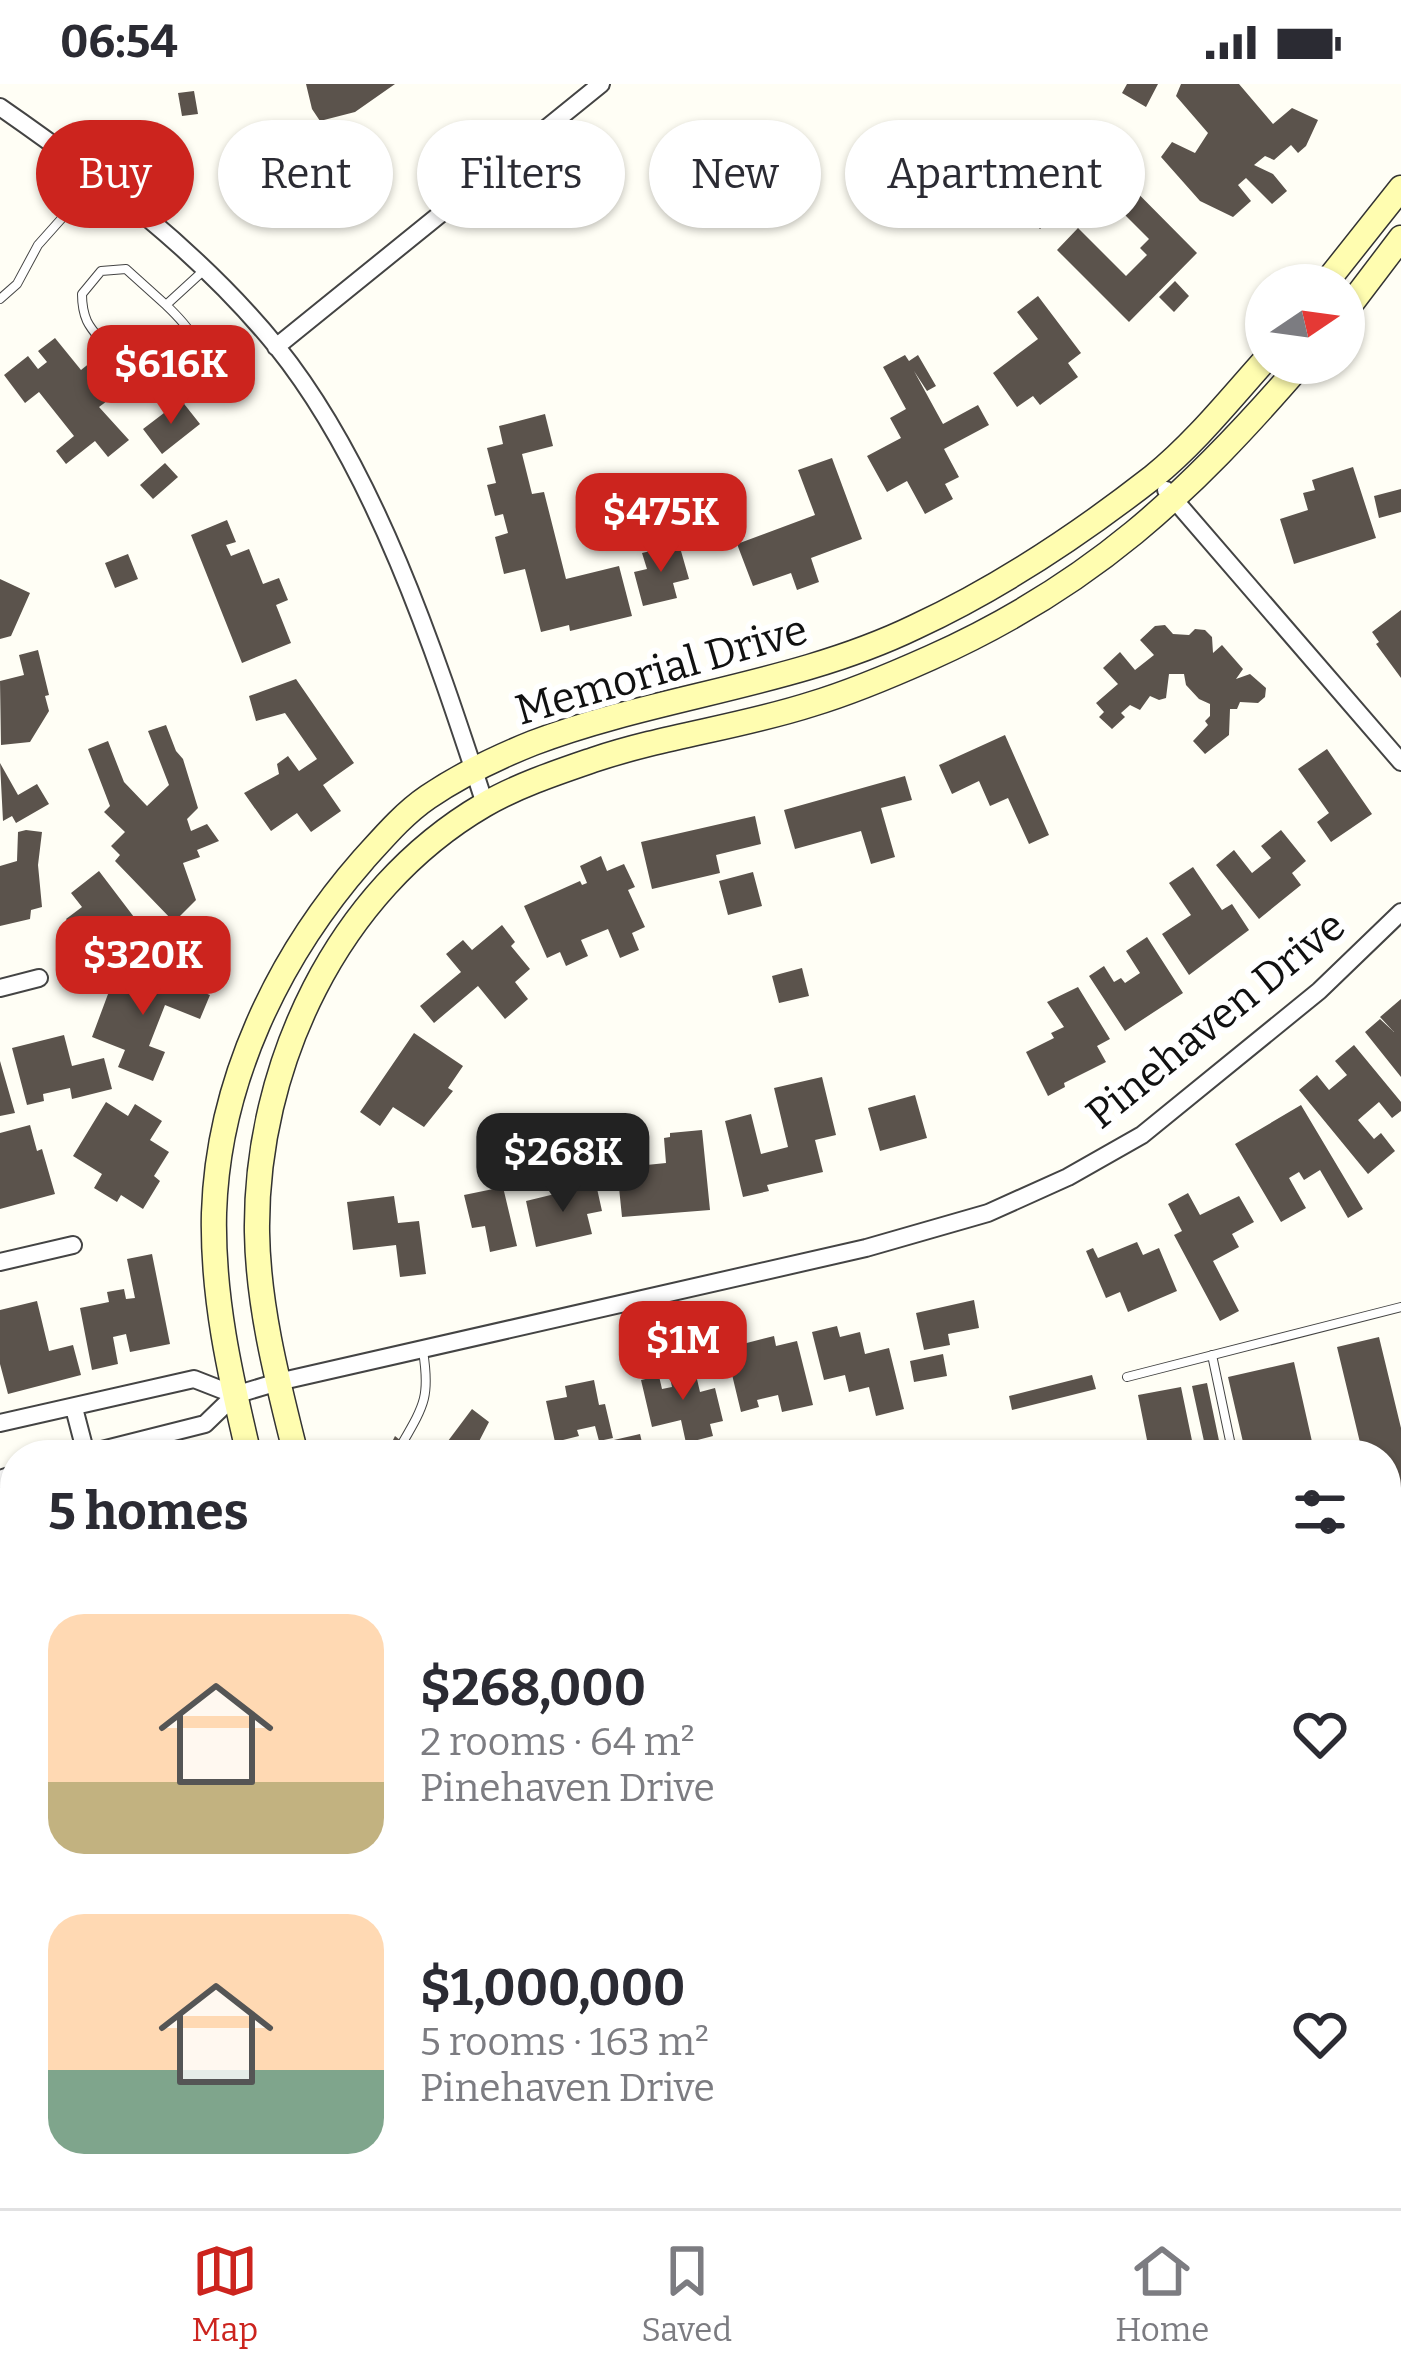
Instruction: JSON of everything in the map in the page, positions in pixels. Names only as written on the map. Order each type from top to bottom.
[{"type":"main road","points":[[1341,264],[1401,188]]},
{"type":"main road","points":[[1365,285],[1401,238]]},
{"type":"main road","name":"Memorial Drive","points":[[246,1440],[220,1318],[214,1210],[220,1145],[256,1025],[285,968],[330,898],[393,827],[427,798],[527,745],[585,725],[853,654],[916,627],[999,583],[1156,475],[1245,381]]},
{"type":"main road","name":"Memorial Drive","points":[[292,1440],[278,1382],[257,1237],[263,1133],[301,1012],[328,962],[412,860],[485,805],[594,760],[814,704],[931,658],[1009,619],[1082,574],[1173,502],[1284,384]]},
{"type":"main road","points":[[916,627],[931,658]]},
{"type":"street","points":[[276,347],[602,84]]},
{"type":"street","points":[[0,106],[36,133]]},
{"type":"street","points":[[154,228],[276,347],[336,434],[398,564],[485,805]]},
{"type":"street","points":[[1156,475],[1173,502],[1401,762]]},
{"type":"street","name":"Pinehaven Drive","points":[[235,1395],[866,1248],[988,1213],[1068,1177],[1142,1135],[1319,991],[1401,912]]},
{"type":"street","points":[[0,988],[38,978]]},
{"type":"street","points":[[0,1262],[74,1245]]},
{"type":"street","points":[[0,1423],[194,1379],[235,1395],[205,1424],[140,1440]]},
{"type":"street","points":[[74,1408],[81,1440]]},
{"type":"lane","points":[[0,299],[17,284],[53,228]]},
{"type":"lane","points":[[126,269],[166,305],[187,326],[198,351],[191,373],[168,389],[141,377],[95,332],[85,314],[82,294],[100,272],[126,269]]},
{"type":"lane","points":[[166,305],[203,271]]},
{"type":"lane","points":[[1127,1377],[1401,1307]]},
{"type":"lane","points":[[404,1440],[429,1389],[422,1349]]},
{"type":"lane","points":[[1212,1355],[1230,1440]]},
{"type":"building","points":[[306,84],[395,84],[355,112],[319,120]]},
{"type":"building","points":[[1127,84],[1158,84],[1146,107],[1122,93]]},
{"type":"building","points":[[1181,84],[1239,84],[1273,124],[1292,108],[1318,120],[1298,153],[1291,145],[1274,160],[1265,156],[1254,165],[1273,174],[1287,191],[1272,204],[1246,178],[1238,185],[1251,201],[1233,217],[1200,201],[1161,157],[1172,142],[1195,153],[1208,133],[1176,96]]},
{"type":"building","points":[[194,91],[198,114],[182,116],[178,93]]},
{"type":"building","points":[[1145,201],[1197,253],[1129,322],[1057,250],[1078,228],[1126,276],[1147,255],[1140,248],[1149,239],[1138,228],[1145,228]]},
{"type":"building","points":[[1175,281],[1189,296],[1174,312],[1159,297]]},
{"type":"building","points":[[1038,296],[1081,353],[1068,363],[1078,377],[1040,405],[1033,396],[1017,407],[993,373],[1038,339],[1017,312]]},
{"type":"building","points":[[55,338],[81,370],[101,354],[112,368],[97,381],[111,398],[99,407],[129,440],[108,457],[95,441],[66,464],[56,451],[74,436],[39,392],[25,403],[4,375],[28,356],[38,369],[47,362],[38,351]]},
{"type":"building","points":[[905,355],[909,361],[918,355],[936,386],[927,391],[914,371],[943,424],[978,405],[989,425],[944,449],[959,477],[945,484],[953,499],[925,514],[907,481],[887,492],[867,456],[901,438],[890,418],[906,409],[883,367]]},
{"type":"building","points":[[181,400],[200,424],[162,454],[143,429]]},
{"type":"building","points":[[545,414],[553,446],[522,454],[532,494],[544,492],[566,579],[619,566],[632,616],[570,631],[569,625],[541,632],[525,569],[504,574],[495,537],[508,533],[503,514],[495,516],[487,485],[496,483],[487,448],[503,444],[499,426]]},
{"type":"building","points":[[832,458],[862,539],[811,558],[819,582],[797,590],[791,573],[753,586],[737,544],[815,515],[798,470]]},
{"type":"building","points":[[165,463],[178,477],[153,499],[140,485]]},
{"type":"building","points":[[1353,467],[1376,538],[1294,564],[1280,519],[1308,510],[1303,493],[1315,490],[1312,480]]},
{"type":"building","points":[[1401,489],[1401,512],[1379,518],[1374,496]]},
{"type":"building","points":[[227,520],[236,542],[226,545],[231,556],[249,549],[263,584],[279,578],[288,600],[276,605],[291,643],[242,663],[191,535]]},
{"type":"building","points":[[679,544],[689,579],[673,583],[677,598],[643,606],[634,572],[647,569],[642,553]]},
{"type":"building","points":[[128,554],[138,579],[115,588],[105,563]]},
{"type":"building","points":[[0,579],[30,593],[11,636],[0,639]]},
{"type":"building","points":[[1401,610],[1401,678],[1372,632]]},
{"type":"building","points":[[1165,625],[1173,634],[1205,630],[1212,637],[1213,653],[1222,645],[1243,669],[1236,679],[1250,674],[1266,688],[1258,703],[1240,702],[1237,709],[1230,709],[1229,735],[1205,754],[1193,741],[1208,725],[1210,704],[1186,685],[1184,674],[1169,674],[1166,698],[1150,696],[1140,710],[1130,705],[1112,729],[1099,717],[1104,712],[1096,703],[1118,684],[1103,668],[1120,652],[1135,670],[1154,655],[1140,640],[1155,626]]},
{"type":"building","points":[[38,650],[49,711],[30,742],[1,745],[0,681],[24,675],[19,655]]},
{"type":"building","points":[[296,679],[354,763],[323,785],[341,811],[311,832],[297,813],[271,831],[244,793],[279,774],[277,764],[288,756],[299,771],[317,759],[285,713],[256,721],[249,696]]},
{"type":"building","points":[[166,725],[183,759],[198,808],[187,819],[191,831],[207,824],[219,841],[197,850],[200,857],[183,863],[196,900],[174,922],[115,861],[120,855],[111,846],[125,832],[104,812],[110,806],[88,749],[108,741],[124,782],[147,806],[169,785],[148,731]]},
{"type":"building","points":[[1005,735],[1049,835],[1029,844],[1008,798],[990,806],[979,781],[952,794],[939,765]]},
{"type":"building","points":[[1327,749],[1372,814],[1331,842],[1317,822],[1329,813],[1298,769]]},
{"type":"building","points":[[0,763],[18,795],[37,784],[49,804],[16,823],[12,816],[3,821]]},
{"type":"building","points":[[905,776],[912,800],[881,808],[895,857],[871,864],[861,831],[795,849],[784,810]]},
{"type":"building","points":[[755,816],[761,844],[716,855],[720,873],[652,889],[641,842]]},
{"type":"building","points":[[1281,830],[1306,861],[1292,873],[1301,885],[1259,919],[1216,865],[1234,850],[1252,873],[1271,858],[1261,846]]},
{"type":"building","points":[[18,832],[42,832],[38,865],[42,907],[31,910],[30,919],[0,926],[0,866],[17,861]]},
{"type":"building","points":[[601,856],[607,871],[624,864],[635,887],[628,890],[645,927],[632,933],[639,950],[620,958],[608,929],[581,940],[588,956],[566,966],[560,952],[547,958],[524,906],[580,881],[587,883],[580,866]]},
{"type":"building","points":[[1193,867],[1222,910],[1232,904],[1249,930],[1189,975],[1162,934],[1191,915],[1169,883]]},
{"type":"building","points":[[99,871],[140,925],[134,929],[142,938],[126,951],[120,944],[98,961],[66,919],[82,907],[71,893]]},
{"type":"building","points":[[753,872],[762,906],[728,915],[719,881]]},
{"type":"building","points":[[502,925],[515,942],[511,946],[530,969],[515,982],[528,999],[505,1019],[478,986],[434,1023],[420,1006],[461,972],[446,954],[463,940],[472,950]]},
{"type":"building","points":[[1147,937],[1183,993],[1125,1031],[1089,976],[1104,966],[1114,982],[1121,978],[1125,983],[1140,973],[1126,951]]},
{"type":"building","points":[[802,968],[809,996],[779,1003],[772,976]]},
{"type":"building","points":[[128,971],[154,981],[157,974],[210,995],[200,1019],[165,1005],[149,1046],[165,1052],[153,1081],[118,1067],[125,1050],[92,1037],[111,986],[120,990]]},
{"type":"building","points":[[1078,987],[1110,1039],[1097,1046],[1106,1062],[1048,1096],[1026,1052],[1054,1038],[1051,1033],[1064,1027],[1047,1002]]},
{"type":"building","points":[[1401,999],[1401,1077],[1365,1032],[1380,1019],[1394,1032],[1380,1017]]},
{"type":"building","points":[[414,1033],[463,1066],[448,1088],[453,1091],[424,1127],[393,1107],[380,1126],[360,1112]]},
{"type":"building","points":[[64,1035],[72,1066],[104,1058],[112,1089],[72,1099],[70,1088],[43,1094],[44,1101],[27,1105],[12,1048]]},
{"type":"building","points":[[1354,1045],[1401,1102],[1401,1111],[1392,1118],[1379,1102],[1358,1120],[1374,1139],[1381,1133],[1395,1151],[1368,1174],[1299,1090],[1317,1075],[1329,1090],[1347,1075],[1335,1061]]},
{"type":"building","points":[[0,1061],[15,1113],[0,1116]]},
{"type":"building","points":[[822,1077],[836,1135],[815,1140],[823,1172],[767,1185],[769,1191],[743,1197],[725,1121],[751,1114],[761,1154],[788,1147],[774,1088]]},
{"type":"building","points":[[915,1095],[927,1138],[880,1151],[868,1108]]},
{"type":"building","points":[[106,1102],[128,1116],[135,1104],[162,1121],[150,1140],[169,1152],[154,1176],[160,1181],[143,1209],[121,1195],[117,1202],[94,1188],[102,1174],[73,1156]]},
{"type":"building","points":[[1301,1105],[1363,1209],[1348,1218],[1320,1170],[1304,1180],[1299,1172],[1289,1178],[1306,1208],[1281,1222],[1235,1144]]},
{"type":"building","points":[[586,1123],[602,1180],[583,1185],[579,1173],[571,1175],[559,1130]]},
{"type":"building","points":[[30,1125],[55,1194],[0,1209],[0,1133]]},
{"type":"building","points":[[702,1130],[710,1210],[622,1217],[617,1168],[666,1163],[664,1138],[670,1133]]},
{"type":"building","points":[[596,1184],[602,1211],[587,1214],[592,1234],[536,1247],[526,1201]]},
{"type":"building","points":[[503,1187],[517,1246],[490,1252],[485,1226],[472,1228],[464,1195]]},
{"type":"building","points":[[1188,1193],[1200,1215],[1239,1196],[1254,1222],[1232,1234],[1239,1247],[1213,1261],[1239,1311],[1220,1321],[1174,1235],[1182,1231],[1168,1204]]},
{"type":"building","points":[[394,1196],[398,1223],[419,1221],[426,1274],[400,1277],[396,1245],[353,1250],[347,1202]]},
{"type":"building","points":[[1137,1242],[1143,1255],[1159,1248],[1177,1291],[1128,1312],[1120,1292],[1106,1298],[1086,1251],[1093,1248],[1098,1258]]},
{"type":"building","points":[[152,1254],[170,1344],[130,1352],[126,1334],[113,1337],[118,1364],[92,1370],[80,1308],[109,1302],[107,1292],[124,1289],[126,1299],[135,1298],[127,1259]]},
{"type":"building","points":[[974,1300],[979,1328],[948,1334],[950,1345],[924,1350],[916,1313]]},
{"type":"building","points":[[37,1301],[49,1351],[73,1345],[81,1375],[8,1394],[0,1364],[0,1310]]},
{"type":"building","points":[[837,1326],[840,1337],[860,1332],[865,1354],[889,1348],[904,1409],[876,1416],[869,1387],[849,1392],[845,1375],[824,1380],[812,1332]]},
{"type":"building","points":[[774,1336],[776,1346],[797,1341],[813,1405],[782,1412],[778,1395],[757,1400],[759,1407],[741,1412],[728,1358],[738,1355],[735,1346]]},
{"type":"building","points":[[1379,1337],[1401,1440],[1359,1440],[1337,1347]]},
{"type":"building","points":[[943,1354],[947,1376],[914,1382],[910,1361]]},
{"type":"building","points":[[693,1362],[700,1392],[715,1388],[723,1421],[710,1424],[713,1436],[685,1440],[681,1420],[652,1427],[641,1380],[659,1376],[662,1389],[672,1387],[668,1368]]},
{"type":"building","points":[[1294,1362],[1312,1440],[1243,1440],[1228,1377]]},
{"type":"building","points":[[1092,1375],[1096,1389],[1012,1410],[1009,1396]]},
{"type":"building","points":[[594,1380],[613,1438],[599,1440],[595,1426],[577,1430],[579,1436],[555,1440],[546,1401],[567,1397],[565,1386]]},
{"type":"building","points":[[1207,1383],[1219,1440],[1204,1440],[1192,1386]]},
{"type":"building","points":[[1181,1387],[1192,1440],[1147,1440],[1138,1395]]},
{"type":"building","points":[[472,1409],[489,1422],[480,1440],[449,1440]]}]
